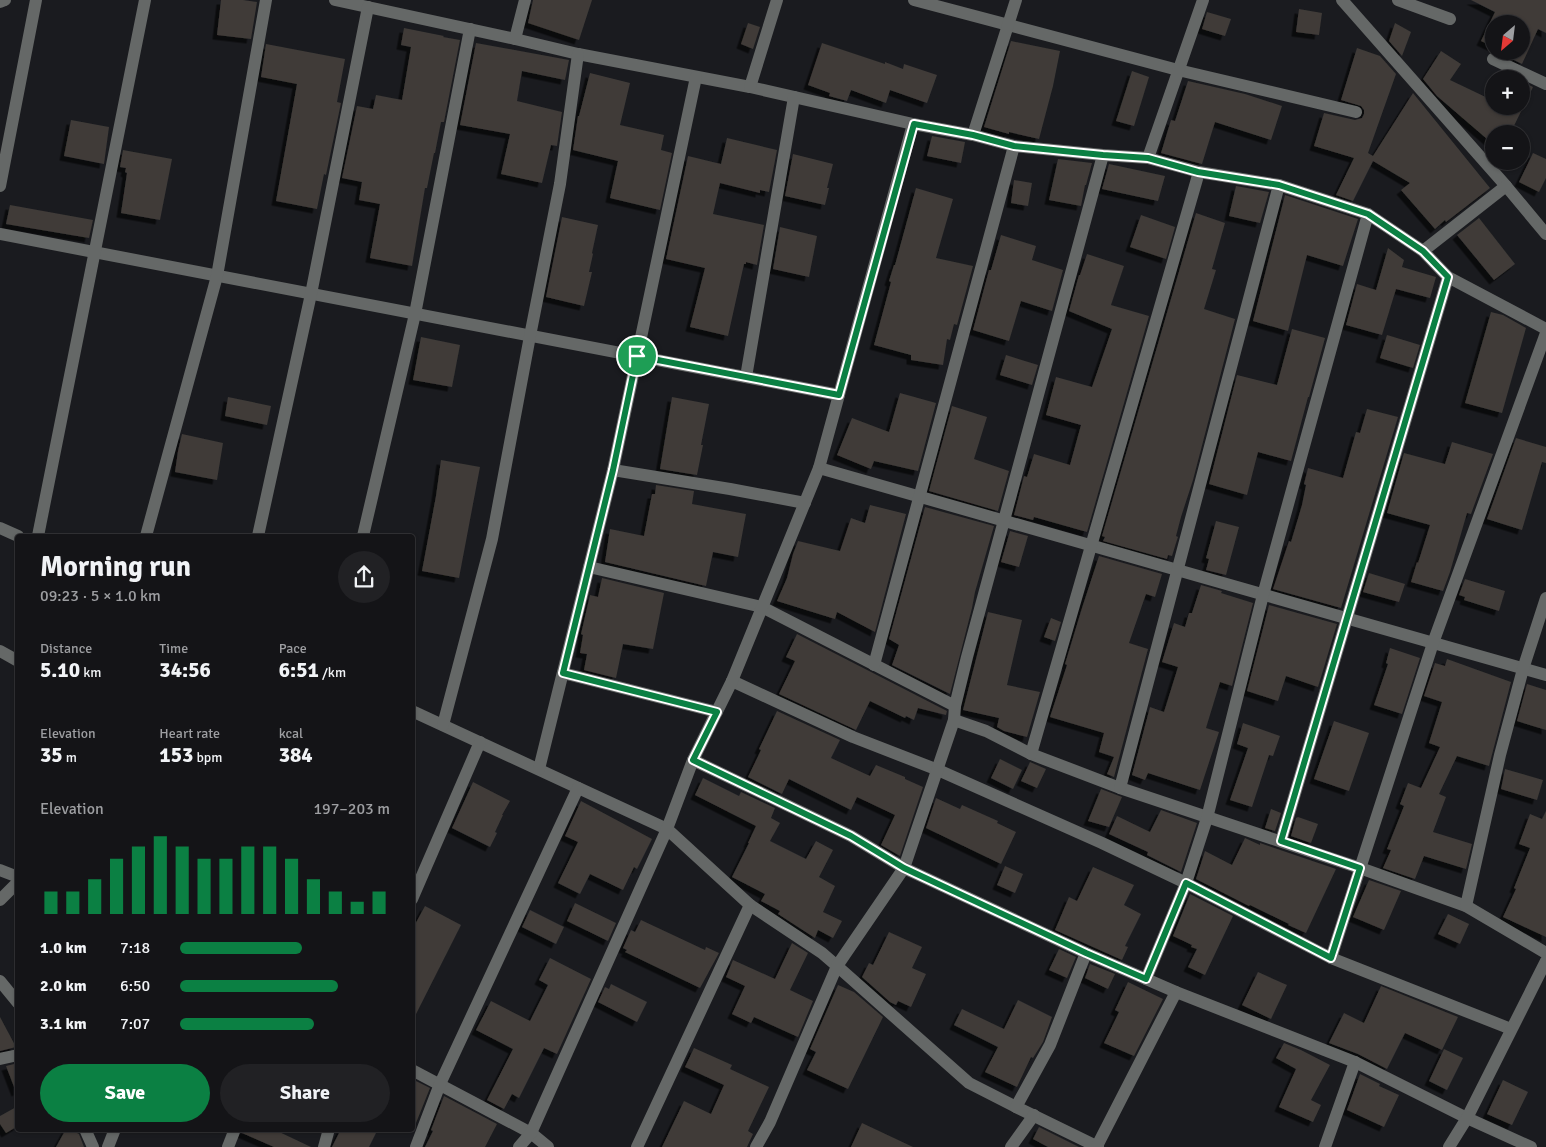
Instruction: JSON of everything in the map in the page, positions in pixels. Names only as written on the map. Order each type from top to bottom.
[{"type":"street","points":[[0,2],[4,0]]},
{"type":"street","points":[[0,186],[36,0]]},
{"type":"street","points":[[38,534],[145,0]]},
{"type":"street","points":[[147,534],[217,276],[266,0]]},
{"type":"street","points":[[335,0],[578,54],[750,87],[914,124],[973,135],[1014,146],[1148,158],[1198,172],[1279,185],[1368,214],[1423,251],[1448,277],[1546,329]]},
{"type":"street","points":[[515,39],[526,0]]},
{"type":"street","points":[[750,87],[777,0]]},
{"type":"street","points":[[914,0],[1178,70],[1356,112]]},
{"type":"street","points":[[973,135],[1016,0]]},
{"type":"street","points":[[1148,158],[1203,0]]},
{"type":"street","points":[[1342,0],[1546,234]]},
{"type":"street","points":[[1405,1],[1450,19]]},
{"type":"street","points":[[258,534],[311,294],[368,7]]},
{"type":"street","points":[[363,534],[415,314],[470,29]]},
{"type":"street","points":[[443,725],[492,540],[560,184],[578,54]]},
{"type":"street","points":[[1495,60],[1546,84]]},
{"type":"street","points":[[539,769],[613,470],[696,77]]},
{"type":"street","points":[[746,377],[794,97]]},
{"type":"street","points":[[519,1147],[530,1133],[667,829],[693,760],[732,681],[819,468],[914,124]]},
{"type":"street","points":[[874,665],[1014,146]]},
{"type":"street","points":[[756,1147],[770,1122],[837,966],[904,868],[954,720],[955,706],[1103,155]]},
{"type":"street","points":[[1031,754],[1198,172]]},
{"type":"street","points":[[1120,788],[1279,185]]},
{"type":"street","points":[[1423,251],[1506,186]]},
{"type":"street","points":[[1146,979],[1186,883],[1207,818],[1263,595],[1368,214]]},
{"type":"street","points":[[0,234],[839,395]]},
{"type":"street","points":[[1281,841],[1448,277]]},
{"type":"street","points":[[1331,958],[1433,643],[1546,333]]},
{"type":"street","points":[[819,468],[1546,675]]},
{"type":"street","points":[[613,470],[805,503]]},
{"type":"street","points":[[0,528],[15,535]]},
{"type":"street","points":[[589,567],[762,607],[955,706]]},
{"type":"street","points":[[1466,906],[1500,755],[1523,669],[1546,598]]},
{"type":"street","points":[[0,651],[15,659]]},
{"type":"street","points":[[563,673],[717,712]]},
{"type":"street","points":[[732,681],[853,738],[938,770],[1102,843],[1186,883],[1331,958],[1511,1029]]},
{"type":"street","points":[[415,712],[667,829],[750,905],[822,953],[969,1083],[1097,1147],[1176,992]]},
{"type":"street","points":[[954,720],[986,731],[1031,754],[1120,788],[1281,841],[1466,906],[1546,953]]},
{"type":"street","points":[[415,892],[480,742]]},
{"type":"street","points":[[693,760],[851,836],[904,868],[1086,953],[1176,992],[1354,1062],[1467,1118],[1531,1147]]},
{"type":"street","points":[[416,1147],[440,1084],[578,788]]},
{"type":"street","points":[[0,870],[15,876]]},
{"type":"street","points":[[0,900],[15,885]]},
{"type":"street","points":[[636,1147],[750,905]]},
{"type":"street","points":[[1016,1107],[1050,1045],[1086,953]]},
{"type":"street","points":[[1449,1147],[1467,1118],[1546,961]]},
{"type":"street","points":[[0,981],[15,999]]},
{"type":"street","points":[[0,1059],[15,1056]]},
{"type":"street","points":[[1324,1147],[1354,1062]]},
{"type":"street","points":[[415,1072],[530,1133],[548,1147]]},
{"type":"street","points":[[1011,1147],[1034,1115]]},
{"type":"street","points":[[87,1132],[93,1147]]},
{"type":"street","points":[[108,1147],[115,1132]]},
{"type":"street","points":[[228,1147],[234,1132]]},
{"type":"street","points":[[324,1147],[328,1132]]},
{"type":"building","points":[[221,0],[257,2],[251,39],[217,35]]},
{"type":"building","points":[[533,0],[592,0],[579,40],[528,23]]},
{"type":"building","points":[[1471,0],[1546,0],[1546,33],[1538,29],[1530,46],[1530,15],[1494,15],[1495,12]]},
{"type":"building","points":[[1299,9],[1322,13],[1319,35],[1296,32]]},
{"type":"building","points":[[1207,12],[1231,19],[1225,36],[1202,29]]},
{"type":"building","points":[[748,23],[760,27],[753,49],[741,44]]},
{"type":"building","points":[[1395,23],[1411,32],[1402,56],[1389,41]]},
{"type":"building","points":[[404,28],[460,40],[444,122],[441,122],[427,188],[425,188],[412,266],[370,258],[380,204],[359,200],[362,182],[342,178],[357,106],[373,109],[376,95],[402,100],[411,47],[401,45]]},
{"type":"building","points":[[1485,33],[1485,43],[1481,41]]},
{"type":"building","points":[[1011,41],[1060,51],[1039,139],[1009,132],[1009,134],[984,127]]},
{"type":"building","points":[[476,43],[569,60],[565,80],[522,71],[517,101],[562,112],[557,146],[551,145],[542,183],[501,174],[510,134],[460,125]]},
{"type":"building","points":[[822,43],[885,64],[885,62],[903,69],[904,64],[937,75],[927,103],[890,90],[886,103],[851,90],[847,101],[829,96],[830,93],[808,85]]},
{"type":"building","points":[[266,44],[345,59],[337,102],[341,103],[317,209],[276,201],[297,84],[261,77]]},
{"type":"building","points":[[1357,48],[1380,56],[1396,74],[1368,153],[1373,156],[1413,93],[1490,188],[1435,229],[1401,190],[1410,183],[1373,161],[1353,201],[1336,195],[1354,158],[1314,146],[1324,113],[1355,120],[1362,118],[1364,114],[1361,106],[1341,100]]},
{"type":"building","points":[[1441,51],[1461,64],[1450,80],[1485,97],[1485,115],[1519,115],[1514,125],[1485,125],[1485,137],[1437,96],[1423,79]]},
{"type":"building","points":[[1514,60],[1524,60],[1522,64]]},
{"type":"building","points":[[1132,71],[1149,77],[1134,126],[1116,121]]},
{"type":"building","points":[[590,73],[630,83],[620,125],[664,135],[661,150],[672,153],[660,210],[610,198],[618,161],[573,150],[578,116]]},
{"type":"building","points":[[1188,81],[1245,94],[1282,106],[1271,140],[1215,122],[1202,164],[1161,153],[1171,120],[1175,121]]},
{"type":"building","points":[[71,120],[109,127],[104,164],[64,156]]},
{"type":"building","points":[[932,136],[965,142],[961,163],[927,156]]},
{"type":"building","points":[[727,138],[777,150],[769,192],[760,190],[760,193],[720,183],[713,214],[764,225],[757,265],[746,262],[744,264],[728,336],[690,327],[705,268],[666,259],[688,156],[721,164]]},
{"type":"building","points":[[123,150],[172,159],[160,220],[121,213],[127,173],[125,172],[126,168],[120,167]]},
{"type":"building","points":[[1533,153],[1546,159],[1546,178],[1539,192],[1519,182],[1525,170],[1530,170],[1530,159]]},
{"type":"building","points":[[793,154],[833,164],[825,205],[785,196]]},
{"type":"building","points":[[1058,159],[1092,163],[1081,206],[1049,200]]},
{"type":"building","points":[[1109,164],[1165,176],[1158,201],[1102,189]]},
{"type":"building","points":[[1014,180],[1032,183],[1028,206],[1011,203]]},
{"type":"building","points":[[1236,186],[1269,192],[1260,223],[1229,216]]},
{"type":"building","points":[[916,188],[953,199],[936,258],[973,266],[957,325],[954,324],[950,340],[947,339],[943,365],[911,360],[911,355],[874,345],[891,282],[889,281]]},
{"type":"building","points":[[1285,195],[1358,219],[1343,266],[1307,255],[1288,331],[1253,321]]},
{"type":"building","points":[[10,205],[93,220],[89,238],[6,224]]},
{"type":"building","points":[[1196,213],[1225,223],[1212,269],[1216,270],[1204,309],[1235,319],[1193,480],[1176,536],[1178,537],[1172,556],[1168,555],[1167,559],[1103,541],[1105,537],[1102,536]]},
{"type":"building","points":[[1141,215],[1175,227],[1166,259],[1130,247]]},
{"type":"building","points":[[562,217],[598,225],[589,272],[592,272],[584,306],[546,297]]},
{"type":"building","points":[[1479,218],[1515,264],[1494,280],[1457,235]]},
{"type":"building","points":[[780,227],[817,236],[809,277],[773,269]]},
{"type":"building","points":[[1001,235],[1036,246],[1032,260],[1063,270],[1052,311],[1021,301],[1009,341],[973,330],[989,270],[991,270]]},
{"type":"building","points":[[1388,248],[1404,260],[1402,267],[1436,277],[1430,298],[1396,289],[1382,335],[1346,325],[1357,284],[1376,290]]},
{"type":"building","points":[[1087,254],[1124,266],[1111,305],[1149,316],[1087,532],[1034,517],[1033,520],[1014,515],[1024,476],[1027,477],[1034,454],[1070,465],[1081,425],[1046,415],[1056,377],[1092,387],[1112,329],[1069,311]]},
{"type":"building","points":[[1491,312],[1503,315],[1526,328],[1502,413],[1465,403]]},
{"type":"building","points":[[1292,329],[1325,338],[1291,461],[1258,452],[1247,495],[1209,484],[1237,375],[1277,385]]},
{"type":"building","points":[[1387,335],[1420,345],[1413,368],[1380,358]]},
{"type":"building","points":[[421,337],[460,345],[452,387],[413,380]]},
{"type":"building","points":[[1006,355],[1038,365],[1032,385],[1000,375]]},
{"type":"building","points":[[900,393],[936,403],[918,471],[874,461],[871,469],[837,455],[852,418],[889,432]]},
{"type":"building","points":[[228,397],[271,406],[267,425],[225,416]]},
{"type":"building","points":[[672,397],[709,404],[697,475],[660,469]]},
{"type":"building","points":[[952,406],[987,417],[974,459],[1009,471],[998,511],[929,491]]},
{"type":"building","points":[[1367,409],[1398,417],[1341,608],[1273,589],[1289,541],[1291,542],[1302,505],[1308,468],[1343,478],[1356,432],[1360,433]]},
{"type":"building","points":[[182,434],[223,443],[217,480],[175,472]]},
{"type":"building","points":[[1516,438],[1546,447],[1546,463],[1542,462],[1522,530],[1487,519]]},
{"type":"building","points":[[1452,442],[1493,454],[1471,514],[1467,513],[1443,591],[1411,582],[1430,525],[1387,513],[1404,453],[1445,464]]},
{"type":"building","points":[[441,460],[480,467],[459,578],[422,571]]},
{"type":"building","points":[[656,485],[694,491],[692,504],[746,514],[738,557],[713,552],[706,586],[605,562],[610,529],[644,536],[652,494],[655,494]]},
{"type":"building","points":[[870,505],[906,514],[875,632],[837,612],[835,619],[777,601],[787,578],[798,541],[840,551],[851,518],[865,523]]},
{"type":"building","points":[[925,507],[994,526],[975,592],[950,694],[892,665],[899,645],[889,639]]},
{"type":"building","points":[[1216,521],[1239,527],[1226,575],[1206,570],[1209,559],[1206,558]]},
{"type":"building","points":[[1010,531],[1028,536],[1019,567],[1001,562]]},
{"type":"building","points":[[1099,556],[1162,574],[1155,597],[1146,594],[1129,643],[1148,649],[1114,777],[1107,774],[1114,757],[1099,752],[1104,733],[1050,717]]},
{"type":"building","points":[[1369,573],[1405,584],[1399,602],[1363,592]]},
{"type":"building","points":[[602,578],[664,593],[653,649],[623,644],[616,678],[584,670],[587,654],[580,653],[583,635],[581,634],[590,595],[598,597]]},
{"type":"building","points":[[1465,579],[1505,591],[1499,611],[1464,600],[1465,597],[1459,595]]},
{"type":"building","points":[[1201,585],[1253,603],[1232,686],[1220,682],[1206,728],[1219,732],[1200,790],[1148,773],[1145,780],[1132,775],[1150,707],[1164,712],[1178,667],[1162,662],[1174,623],[1185,627],[1189,613],[1192,613]]},
{"type":"building","points":[[1269,605],[1337,624],[1318,687],[1286,676],[1278,701],[1247,691]]},
{"type":"building","points":[[988,612],[1022,620],[1007,685],[1040,692],[1027,737],[1004,731],[997,727],[999,718],[963,710]]},
{"type":"building","points":[[1051,618],[1061,622],[1055,641],[1044,637]]},
{"type":"building","points":[[797,634],[947,711],[946,715],[918,708],[914,720],[906,716],[905,718],[870,701],[856,730],[779,694],[795,661],[786,657]]},
{"type":"building","points":[[1390,648],[1420,658],[1402,714],[1374,705],[1388,664],[1386,663]]},
{"type":"building","points":[[1447,659],[1511,682],[1489,766],[1457,756],[1439,794],[1446,797],[1433,832],[1472,844],[1466,869],[1424,856],[1415,879],[1383,868],[1391,850],[1387,849],[1404,806],[1400,804],[1408,783],[1421,788],[1440,747],[1429,743],[1442,702],[1424,696],[1435,663],[1445,666]]},
{"type":"building","points":[[1527,684],[1546,690],[1546,730],[1517,721]]},
{"type":"building","points":[[777,711],[840,740],[831,758],[870,776],[876,765],[923,787],[900,856],[881,845],[895,815],[857,797],[851,810],[789,779],[782,794],[748,777]]},
{"type":"building","points":[[1334,721],[1369,733],[1349,791],[1314,779]]},
{"type":"building","points":[[1243,723],[1280,736],[1273,756],[1269,755],[1252,807],[1230,800],[1248,748],[1237,744]]},
{"type":"building","points":[[1000,759],[1022,770],[1013,789],[991,778]]},
{"type":"building","points":[[1030,762],[1046,769],[1037,788],[1021,781]]},
{"type":"building","points":[[1505,769],[1543,780],[1537,800],[1501,789]]},
{"type":"building","points":[[703,778],[739,796],[741,792],[775,808],[771,818],[780,823],[770,841],[806,859],[816,841],[833,850],[819,877],[835,886],[823,912],[842,921],[833,938],[818,930],[815,938],[778,914],[780,911],[761,901],[765,894],[732,877],[756,826],[695,795]]},
{"type":"building","points":[[473,782],[510,801],[502,815],[495,832],[497,833],[490,847],[452,828]]},
{"type":"building","points":[[1101,789],[1122,797],[1109,827],[1088,821]]},
{"type":"building","points":[[936,798],[960,809],[962,805],[998,821],[997,823],[1016,832],[1001,864],[926,828]]},
{"type":"building","points":[[581,801],[652,839],[637,869],[634,867],[623,890],[590,874],[580,894],[558,883],[578,842],[565,836]]},
{"type":"building","points":[[1271,809],[1281,813],[1275,831],[1265,828]]},
{"type":"building","points":[[1161,810],[1197,823],[1181,872],[1147,855],[1148,852],[1109,834],[1117,816],[1150,832]]},
{"type":"building","points":[[1546,811],[1546,937],[1503,917],[1516,889],[1514,888],[1530,848],[1519,844],[1530,814],[1542,819]]},
{"type":"building","points":[[1296,818],[1318,824],[1311,843],[1291,836]]},
{"type":"building","points":[[1245,838],[1260,845],[1260,843],[1336,869],[1306,933],[1196,879],[1205,851],[1232,865]]},
{"type":"building","points":[[1005,866],[1023,874],[1015,893],[997,885]]},
{"type":"building","points":[[1093,867],[1134,885],[1124,905],[1141,914],[1125,946],[1128,947],[1122,960],[1055,930],[1069,897],[1077,901]]},
{"type":"building","points":[[1369,880],[1401,891],[1384,930],[1353,917]]},
{"type":"building","points":[[1190,894],[1233,916],[1205,975],[1188,967],[1197,949],[1173,936]]},
{"type":"building","points":[[575,903],[616,923],[608,941],[567,921]]},
{"type":"building","points":[[425,906],[461,925],[415,1016],[415,924]]},
{"type":"building","points":[[530,910],[564,927],[556,944],[522,927]]},
{"type":"building","points":[[1448,914],[1469,924],[1460,944],[1438,934]]},
{"type":"building","points":[[641,920],[705,950],[706,947],[719,953],[700,988],[625,952],[627,950],[623,948],[631,930],[635,932]]},
{"type":"building","points":[[889,932],[922,947],[912,968],[926,974],[911,1007],[898,1001],[896,1005],[890,1002],[862,977],[869,963],[873,965]]},
{"type":"building","points":[[792,943],[808,953],[790,990],[813,1001],[798,1037],[754,1017],[751,1023],[732,1014],[745,986],[726,977],[733,960],[775,979]]},
{"type":"building","points":[[1059,949],[1076,957],[1067,978],[1049,970]]},
{"type":"building","points":[[550,958],[591,979],[557,1054],[544,1048],[519,1098],[512,1094],[504,1109],[487,1100],[513,1049],[476,1030],[491,1001],[530,1021],[548,985],[539,980]]},
{"type":"building","points":[[1090,964],[1115,974],[1108,989],[1085,978]]},
{"type":"building","points":[[1258,972],[1287,985],[1271,1019],[1242,1005]]},
{"type":"building","points":[[1128,982],[1163,999],[1134,1056],[1104,1043],[1119,1012],[1115,1010]]},
{"type":"building","points":[[611,984],[647,1002],[637,1022],[598,1002],[605,987],[609,989]]},
{"type":"building","points":[[838,985],[854,992],[883,1017],[848,1089],[807,1070],[816,1052],[810,1049]]},
{"type":"building","points":[[1381,986],[1458,1017],[1442,1050],[1405,1033],[1387,1069],[1358,1054],[1329,1043],[1344,1013],[1364,1023]]},
{"type":"building","points":[[1018,1000],[1052,1017],[1043,1042],[1033,1058],[1031,1057],[1017,1087],[985,1072],[998,1047],[954,1025],[962,1009],[1004,1029]]},
{"type":"building","points":[[0,1017],[15,1047],[0,1051]]},
{"type":"building","points":[[1284,1043],[1330,1065],[1311,1100],[1321,1105],[1313,1122],[1279,1107],[1296,1069],[1276,1058]]},
{"type":"building","points":[[694,1048],[732,1065],[730,1069],[769,1087],[748,1131],[753,1134],[747,1147],[662,1147],[684,1101],[711,1114],[724,1085],[685,1067]]},
{"type":"building","points":[[1444,1049],[1463,1058],[1447,1090],[1429,1081]]},
{"type":"building","points":[[15,1064],[15,1089],[6,1066]]},
{"type":"building","points":[[1360,1074],[1380,1084],[1379,1086],[1399,1095],[1384,1127],[1347,1110]]},
{"type":"building","points":[[415,1080],[430,1088],[415,1122]]},
{"type":"building","points":[[1503,1080],[1528,1092],[1512,1125],[1487,1114]]},
{"type":"building","points":[[444,1096],[497,1124],[485,1147],[425,1147],[433,1131],[431,1130]]},
{"type":"building","points":[[15,1108],[15,1128],[6,1133],[0,1124],[0,1116]]},
{"type":"building","points":[[862,1123],[913,1147],[851,1147]]},
{"type":"building","points":[[1039,1127],[1079,1147],[1048,1147],[1033,1139]]},
{"type":"building","points":[[64,1132],[75,1132],[79,1134],[84,1147],[56,1147]]},
{"type":"building","points":[[279,1132],[311,1147],[274,1147],[242,1133]]},
{"type":"building","points":[[340,1132],[376,1132],[369,1147],[332,1147]]},
{"type":"route","points":[[914,124],[973,135],[1014,146],[1148,158],[1198,172],[1279,185],[1368,214],[1423,251],[1448,277],[1281,841],[1360,868],[1331,958],[1186,883],[1146,979],[904,868],[851,836],[693,760],[717,712],[563,673],[613,470],[637,356],[839,395],[914,124]]}]
